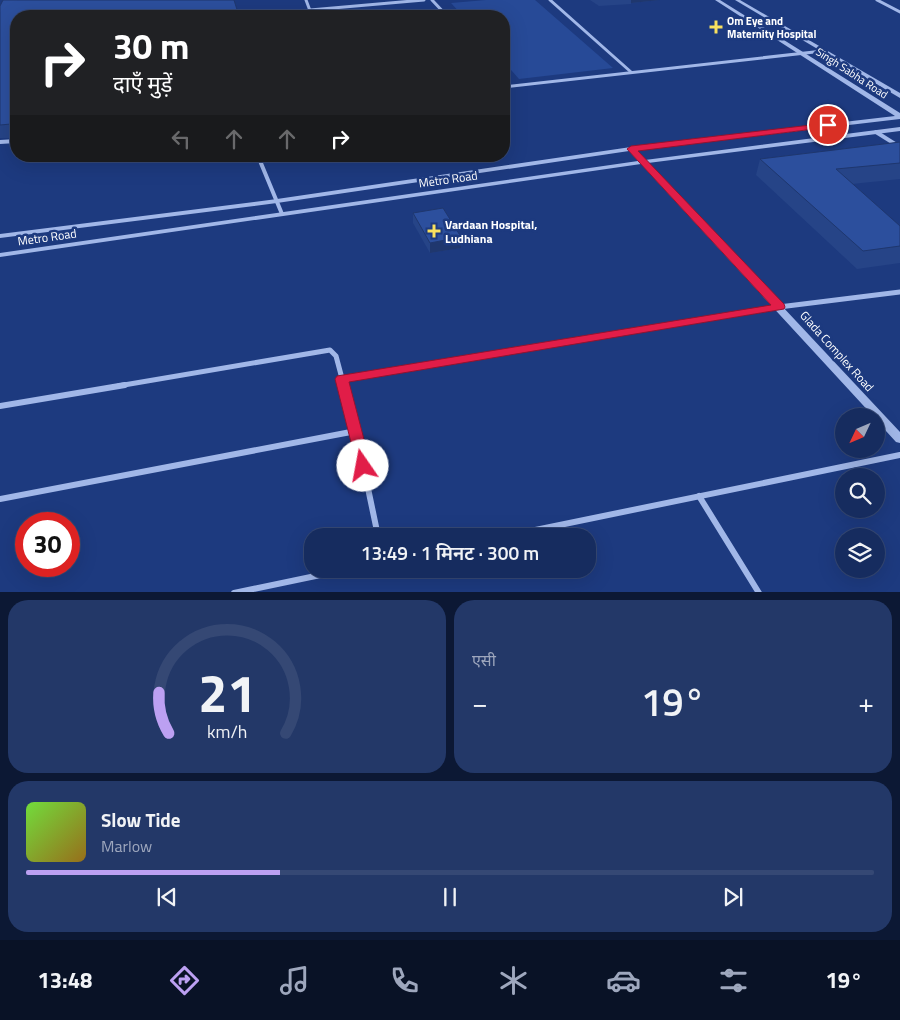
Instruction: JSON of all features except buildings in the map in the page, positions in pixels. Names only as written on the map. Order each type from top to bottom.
[{"type":"street","points":[[306,0],[310,10],[424,0]]},
{"type":"street","points":[[432,0],[441,10]]},
{"type":"street","points":[[550,0],[631,72]]},
{"type":"street","name":"Singh Sabha Road","points":[[717,0],[900,116]]},
{"type":"street","name":"Singh Sabha Road","points":[[737,0],[900,96]]},
{"type":"street","points":[[876,0],[900,12]]},
{"type":"street","points":[[510,87],[823,51]]},
{"type":"street","name":"Metro Road","points":[[0,236],[277,201],[631,149],[900,116]]},
{"type":"street","name":"Metro Road","points":[[0,255],[642,162],[900,129]]},
{"type":"street","points":[[876,132],[900,148]]},
{"type":"street","name":"Glada Complex Road","points":[[631,149],[780,307],[900,439]]},
{"type":"street","points":[[261,162],[282,214]]},
{"type":"street","points":[[342,379],[780,307],[900,292]]},
{"type":"street","points":[[0,406],[330,350],[336,356],[356,431],[376,528]]},
{"type":"street","points":[[0,499],[356,431]]},
{"type":"street","points":[[545,528],[900,455]]},
{"type":"street","points":[[699,496],[759,592]]},
{"type":"street","points":[[234,592],[304,578]]},
{"type":"shaded area","points":[[486,0],[535,0],[613,68],[519,79],[510,69],[510,10],[457,10],[451,3]]},
{"type":"place","name":"Om Eye and Maternity Hospital","points":[[716,27]]},
{"type":"place","name":"Vardaan Hospital, Ludhiana","points":[[434,231]]},
{"type":"route","points":[[363,466],[342,379],[780,307],[631,149],[828,125]]}]
